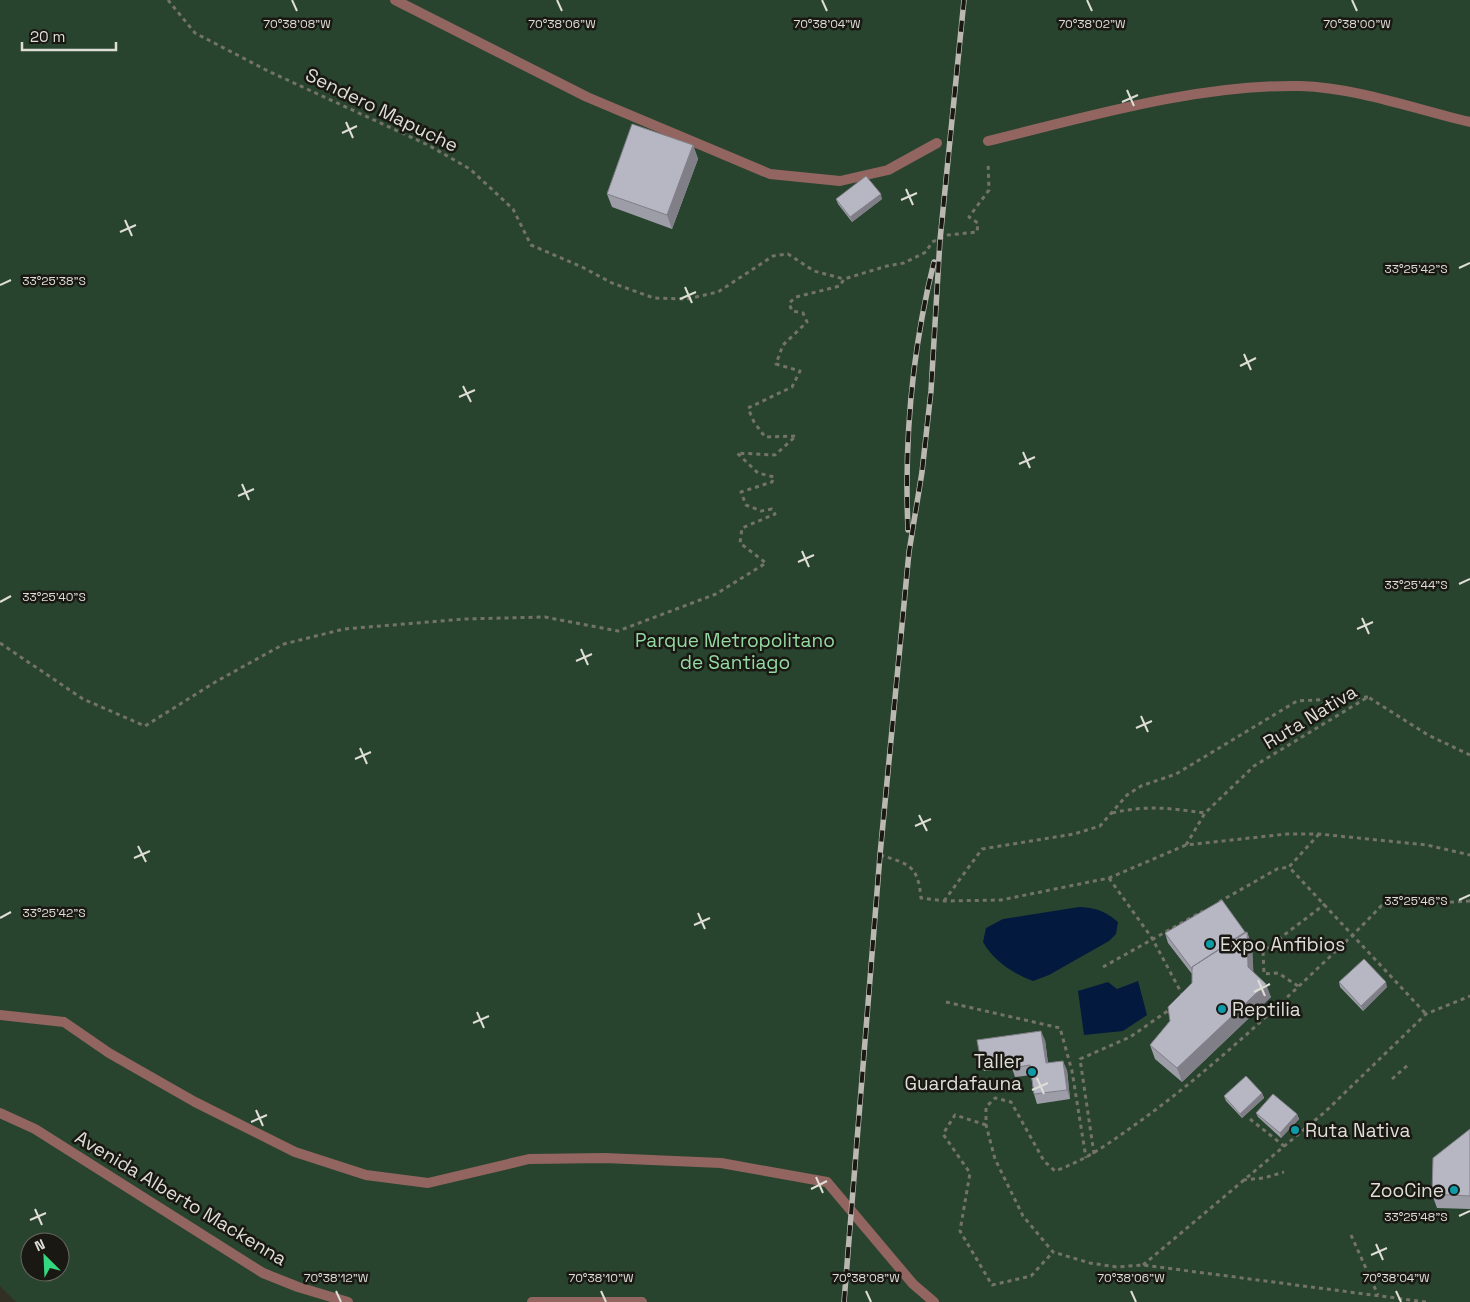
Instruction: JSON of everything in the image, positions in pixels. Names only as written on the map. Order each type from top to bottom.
[{"type":"street","points":[[395,0],[587,98],[770,174],[840,181],[888,170],[938,143]]},
{"type":"street","points":[[988,141],[1212,90],[1301,86],[1387,98],[1470,122]]},
{"type":"street","points":[[0,1015],[64,1022],[109,1053],[203,1106],[295,1152],[366,1176],[428,1183],[529,1159],[605,1158],[721,1164],[827,1182],[914,1284],[934,1302]]},
{"type":"street","name":"Avenida Alberto Mackenna","points":[[0,1113],[35,1129],[263,1273],[298,1287],[348,1302]]},
{"type":"street","points":[[532,1302],[642,1302]]},
{"type":"path","name":"Sendero Mapuche","points":[[168,0],[195,33],[268,71],[428,145],[470,169],[513,209],[531,245],[582,267],[612,283],[654,298],[687,299],[718,292],[773,256],[788,254],[814,271],[844,279]]},
{"type":"path","points":[[0,643],[83,699],[145,726],[218,681],[284,644],[344,629],[546,616],[618,632],[716,594],[766,563],[740,543],[742,528],[775,514],[772,509],[762,511],[746,505],[740,492],[772,482],[774,477],[758,473],[737,453],[775,455],[796,436],[765,437],[754,422],[748,408],[792,387],[800,371],[776,364],[783,345],[806,322],[803,314],[792,311],[789,303],[796,297],[840,286],[844,279],[887,266],[904,264],[926,252],[932,242],[948,235],[977,232],[978,223],[969,217],[989,190],[988,141]]},
{"type":"path","points":[[944,901],[982,849],[1074,834],[1100,826],[1127,794],[1140,786],[1176,774],[1297,701],[1368,697]]},
{"type":"path","name":"Ruta Nativa","points":[[1186,845],[1205,813],[1254,766],[1368,697],[1428,735],[1470,755]]},
{"type":"path","points":[[1111,813],[1138,807],[1163,807],[1205,813]]},
{"type":"path","points":[[880,855],[905,862],[919,878],[921,898],[944,901],[1001,900],[1109,878],[1186,845],[1287,834],[1319,834],[1427,845],[1470,855]]},
{"type":"path","points":[[1218,903],[1277,869],[1289,867],[1319,834]]},
{"type":"path","points":[[1289,867],[1354,934],[1426,1014]]},
{"type":"path","points":[[1109,878],[1152,938],[1185,999],[1180,1003]]},
{"type":"path","points":[[1426,1302],[1143,1265],[1118,1267],[1090,1263],[1053,1252],[1023,1216],[995,1159],[986,1125],[986,1107],[995,1098],[1010,1102],[1044,1161],[1056,1171],[1094,1154],[1171,1099],[1249,1033],[1381,906],[1470,902]]},
{"type":"path","points":[[1298,986],[1278,973],[1264,974],[1263,951],[1325,904]]},
{"type":"path","points":[[1103,967],[1210,907]]},
{"type":"path","points":[[1143,1265],[1326,1111],[1426,1014],[1470,996]]},
{"type":"path","points":[[946,1002],[1060,1028],[1072,1071],[1086,1158]]},
{"type":"path","points":[[1094,1154],[1080,1059],[1130,1037],[1174,1006]]},
{"type":"path","points":[[1392,1079],[1409,1064]]},
{"type":"path","points":[[986,1125],[955,1114],[943,1134],[970,1173],[960,1231],[992,1286],[1031,1276],[1053,1252]]},
{"type":"path","points":[[1250,1119],[1284,1146]]},
{"type":"path","points":[[1243,1180],[1264,1178],[1284,1172]]},
{"type":"path","points":[[1351,1235],[1378,1295]]},
{"type":"green space","name":"Parque Metropolitano de Santiago","points":[[0,0],[1470,0],[1470,1302],[16,1302],[0,1286]]},
{"type":"water","points":[[1079,907],[1091,908],[1113,918],[1118,922],[1116,934],[1109,941],[1049,975],[1033,981],[1004,966],[992,955],[983,942],[986,928],[1003,919]]},
{"type":"water","points":[[1138,981],[1147,1015],[1123,1031],[1084,1035],[1078,991],[1108,982],[1117,989]]},
{"type":"building","points":[[632,124],[693,145],[667,215],[607,194]]},
{"type":"building","points":[[866,176],[881,194],[850,217],[836,199]]},
{"type":"building","name":"Expo Anfibios","points":[[1222,900],[1245,932],[1192,967],[1192,969],[1165,933]]},
{"type":"building","name":"Reptilia","points":[[1247,932],[1248,967],[1266,984],[1177,1068],[1150,1045],[1170,1021],[1168,1007],[1192,983],[1192,967]]},
{"type":"building","points":[[1364,959],[1386,982],[1361,1006],[1339,982]]},
{"type":"building","name":"Taller Guardafauna","points":[[1041,1031],[1046,1063],[1063,1061],[1067,1090],[1034,1094],[1030,1065],[1012,1068],[1011,1058],[981,1062],[977,1040]]},
{"type":"building","points":[[1246,1076],[1262,1093],[1240,1114],[1224,1096]]},
{"type":"building","points":[[1273,1094],[1297,1114],[1280,1133],[1256,1113]]},
{"type":"building","points":[[1470,1129],[1470,1196],[1432,1194],[1433,1158]]},
{"type":"railway","points":[[844,1302],[880,855],[909,552],[922,472],[931,391],[940,240],[964,0]]},
{"type":"railway","points":[[908,530],[907,463],[911,395],[920,328],[934,262]]},
{"type":"place","name":"Expo Anfibios","points":[[1210,944]]},
{"type":"place","name":"Reptilia","points":[[1222,1009]]},
{"type":"place","name":"Taller Guardafauna","points":[[1032,1072]]},
{"type":"place","name":"Ruta Nativa","points":[[1295,1130]]},
{"type":"place","name":"ZooCine","points":[[1454,1190]]}]
